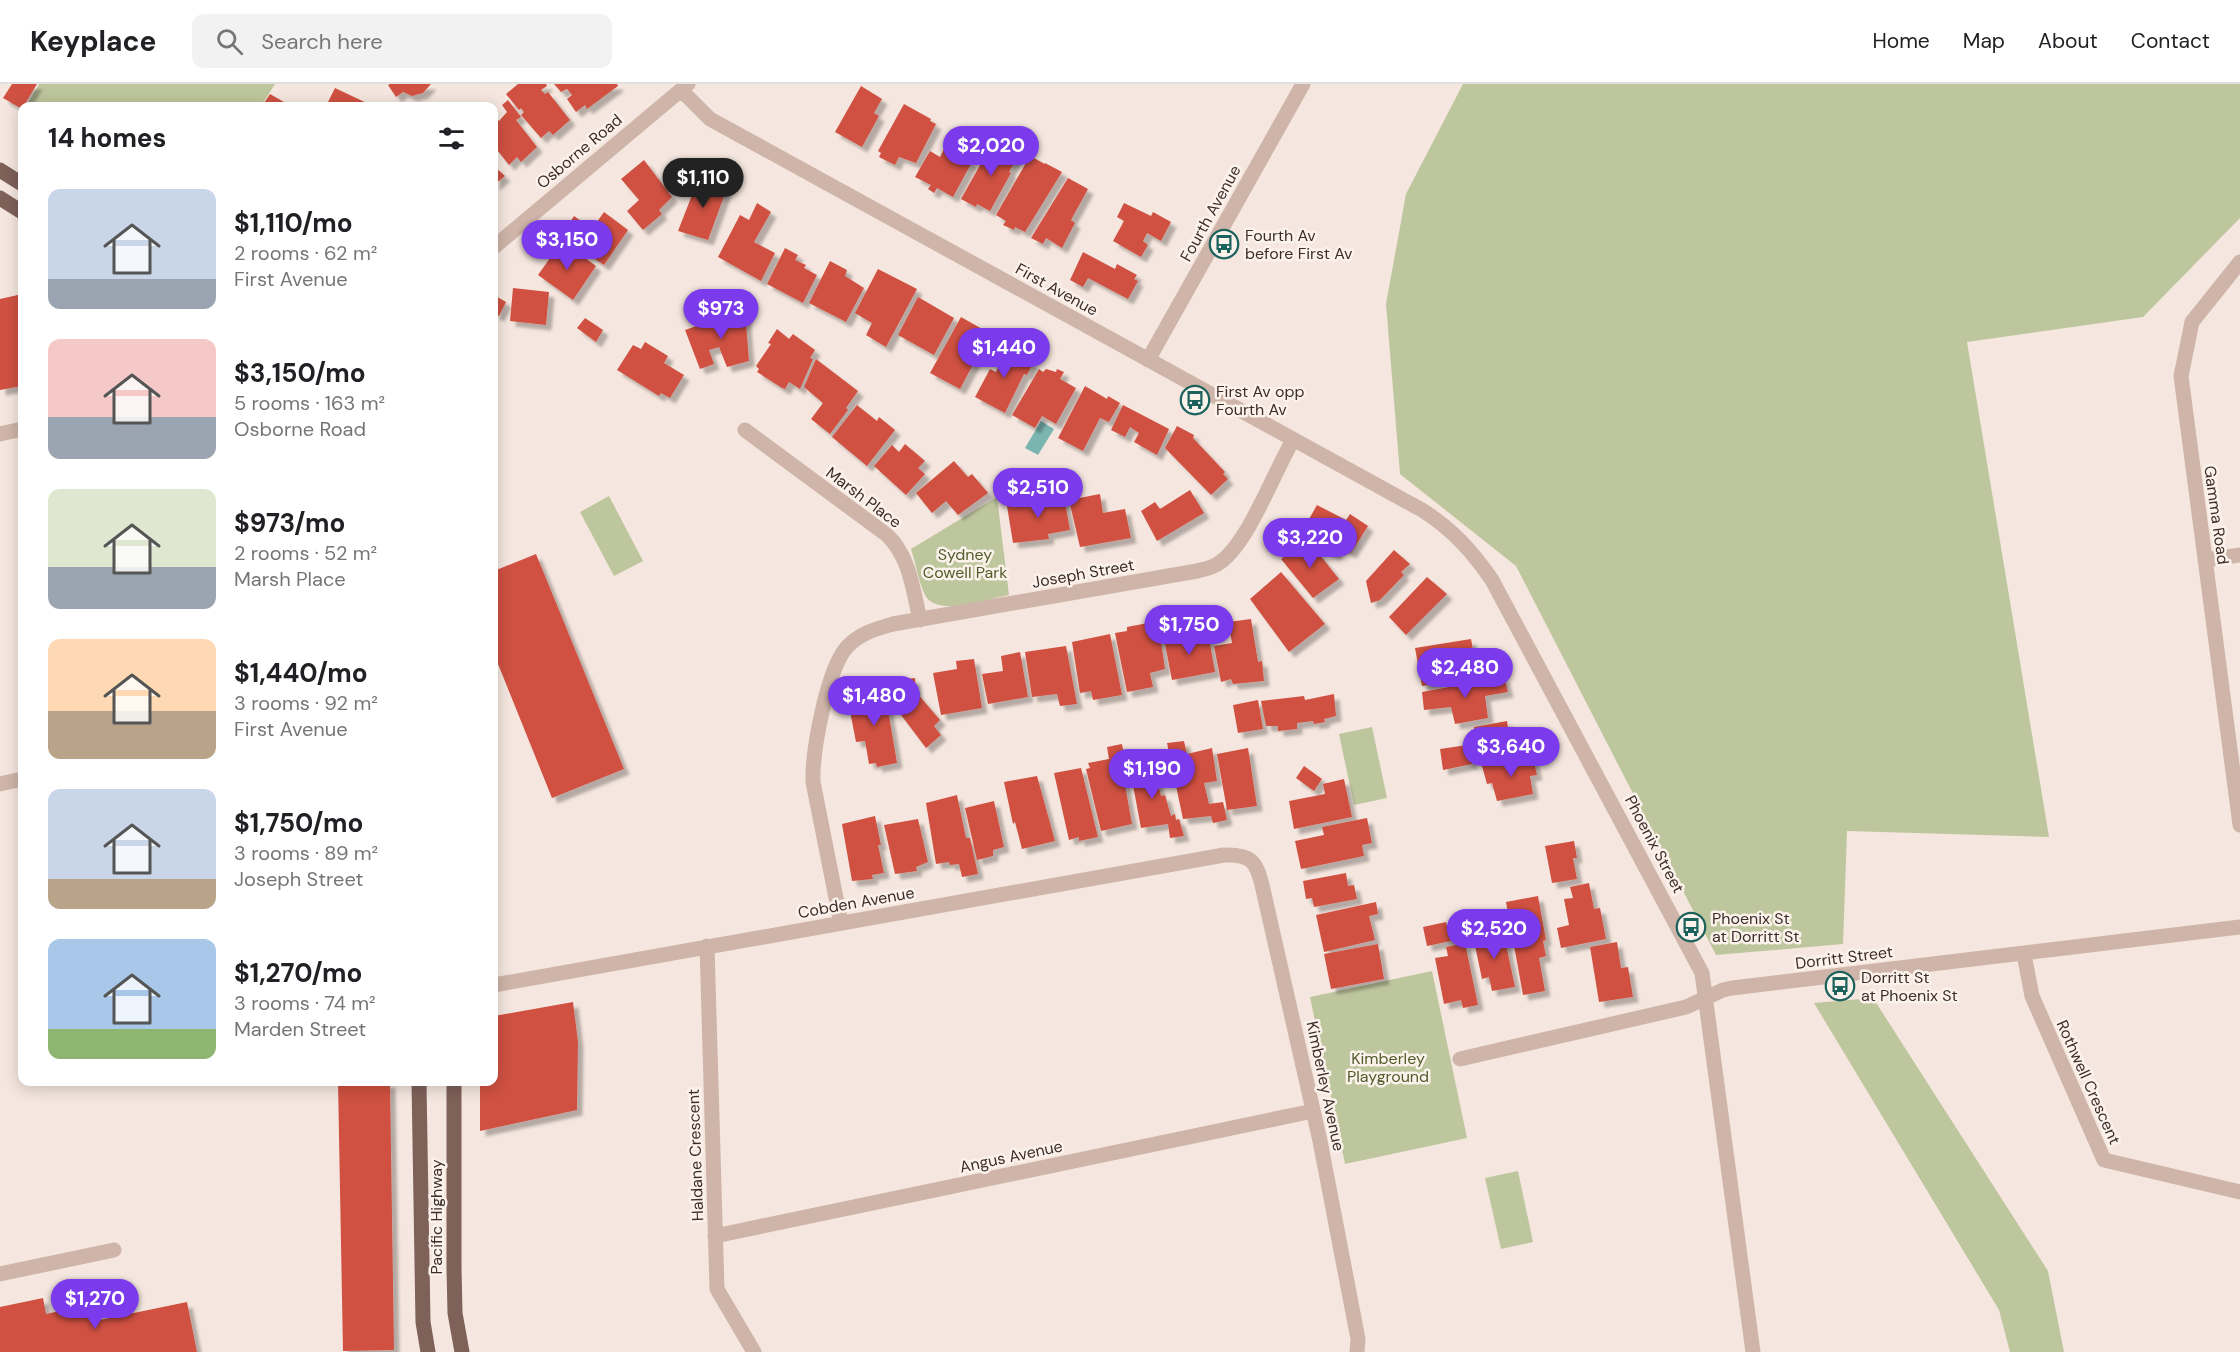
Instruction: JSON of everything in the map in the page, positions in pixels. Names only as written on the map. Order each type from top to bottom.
[{"type":"main road","points":[[0,170],[18,181]]},
{"type":"main road","points":[[0,198],[18,209]]},
{"type":"main road","name":"Pacific Highway","points":[[419,1086],[423,1322],[428,1352]]},
{"type":"main road","name":"Pacific Highway","points":[[454,1086],[453,1268],[455,1313],[462,1352]]},
{"type":"street","name":"Fourth Avenue","points":[[1148,360],[1303,84]]},
{"type":"street","name":"First Avenue","points":[[684,87],[710,119],[1422,510]]},
{"type":"street","name":"Osborne Road","points":[[498,244],[684,87]]},
{"type":"street","name":"Gamma Road","points":[[2240,262],[2192,322],[2181,376],[2240,825]]},
{"type":"street","points":[[0,434],[18,430]]},
{"type":"street","name":"Marsh Place","points":[[745,430],[898,545],[906,561],[920,620]]},
{"type":"street","name":"Joseph Street","points":[[840,923],[813,782],[814,752],[839,657],[853,641],[867,632],[893,624],[1197,571],[1218,565],[1243,537],[1293,440]]},
{"type":"street","name":"Phoenix Street","points":[[1422,510],[1444,524],[1461,540],[1475,555],[1492,580],[1702,973],[1753,1352]]},
{"type":"street","points":[[2205,560],[2240,555]]},
{"type":"street","points":[[0,784],[18,780]]},
{"type":"street","name":"Kimberley Avenue","points":[[1224,855],[1237,854],[1250,858],[1257,867],[1313,1111],[1358,1339],[1358,1352]]},
{"type":"street","name":"Cobden Avenue","points":[[498,984],[1224,855]]},
{"type":"street","name":"Dorritt Street","points":[[1460,1059],[1686,1007],[1732,988],[2240,927]]},
{"type":"street","name":"Haldane Crescent","points":[[707,946],[717,1289],[754,1352]]},
{"type":"street","name":"Rothwell Crescent","points":[[2024,954],[2032,996],[2104,1160],[2240,1192]]},
{"type":"street","name":"Angus Avenue","points":[[715,1236],[1313,1111]]},
{"type":"street","points":[[0,1274],[114,1250]]},
{"type":"green space","points":[[39,84],[275,84],[264,102],[28,102]]},
{"type":"green space","points":[[1463,84],[2240,84],[2240,218],[2143,317],[1967,342],[2049,837],[1847,831],[1843,944],[1716,955],[1516,566],[1400,474],[1386,304],[1406,194]]},
{"type":"green space","points":[[609,496],[643,561],[614,576],[580,512]]},
{"type":"green space","name":"Sydney Cowell Park","points":[[997,497],[1009,595],[964,605],[940,605],[931,602],[923,590],[911,549]]},
{"type":"green space","points":[[1372,727],[1387,798],[1354,805],[1339,734]]},
{"type":"green space","name":"Kimberley Playground","points":[[1432,971],[1467,1138],[1345,1164],[1310,997]]},
{"type":"green space","points":[[1873,998],[2048,1271],[2064,1352],[2010,1352],[1999,1310],[1814,1003]]},
{"type":"green space","points":[[1518,1171],[1533,1242],[1501,1249],[1485,1178]]},
{"type":"water","points":[[1041,421],[1054,429],[1038,455],[1025,448]]},
{"type":"building","points":[[12,84],[37,84],[26,102],[18,102],[18,107],[3,98]]},
{"type":"building","points":[[431,84],[423,93],[412,96],[403,92],[396,97],[388,85]]},
{"type":"building","points":[[518,84],[546,84],[547,86],[541,90],[545,94],[548,92],[570,120],[553,135],[549,131],[541,138],[521,115],[524,112],[521,108],[519,110],[506,94]]},
{"type":"building","points":[[554,84],[617,84],[618,86],[587,109],[585,105],[576,112],[567,99],[572,95],[567,89],[561,92]]},
{"type":"building","points":[[861,86],[882,99],[874,113],[879,116],[862,147],[835,132]]},
{"type":"building","points":[[335,88],[365,102],[328,102]]},
{"type":"building","points":[[270,94],[284,102],[265,102]]},
{"type":"building","points":[[508,100],[521,117],[516,120],[537,147],[521,162],[517,157],[509,165],[498,151],[498,120],[507,112],[502,105]]},
{"type":"building","points":[[904,104],[936,124],[916,163],[899,157],[895,165],[879,157],[881,153],[878,151]]},
{"type":"building","points":[[994,140],[1019,154],[990,211],[961,199]]},
{"type":"building","points":[[945,147],[972,162],[953,197],[937,188],[934,193],[928,189],[931,185],[915,177],[930,151],[940,157]]},
{"type":"building","points":[[1030,156],[1062,172],[1025,232],[1003,225],[1006,221],[996,215]]},
{"type":"building","points":[[644,160],[672,197],[659,210],[662,214],[643,230],[627,211],[639,200],[621,179]]},
{"type":"building","points":[[498,170],[505,176],[498,182]]},
{"type":"building","points":[[699,177],[727,188],[708,240],[678,231]]},
{"type":"building","points":[[1068,178],[1088,189],[1071,220],[1075,223],[1062,248],[1046,238],[1043,244],[1031,238]]},
{"type":"building","points":[[757,203],[771,212],[754,242],[775,253],[761,281],[718,257],[740,215],[749,220]]},
{"type":"building","points":[[1124,203],[1151,216],[1153,212],[1171,222],[1161,241],[1147,233],[1143,241],[1148,245],[1141,257],[1113,241],[1124,221],[1117,217]]},
{"type":"building","points":[[604,212],[628,230],[604,265],[561,236],[574,216],[587,225],[590,222],[594,226]]},
{"type":"building","points":[[562,241],[596,266],[573,300],[538,275]]},
{"type":"building","points":[[785,248],[798,255],[795,260],[806,265],[804,268],[817,275],[803,303],[767,284]]},
{"type":"building","points":[[1083,252],[1115,269],[1117,264],[1137,275],[1134,279],[1138,281],[1128,299],[1088,278],[1083,287],[1070,280]]},
{"type":"building","points":[[830,261],[847,270],[845,276],[864,288],[846,322],[809,303]]},
{"type":"building","points":[[878,269],[917,289],[886,347],[866,335],[872,323],[855,313]]},
{"type":"building","points":[[513,288],[549,292],[546,325],[510,321]]},
{"type":"building","points":[[18,295],[18,387],[0,390],[0,299]]},
{"type":"building","points":[[498,297],[506,302],[498,316]]},
{"type":"building","points":[[918,297],[954,318],[934,355],[898,335]]},
{"type":"building","points":[[745,309],[749,361],[727,367],[719,347],[709,350],[714,364],[700,369],[685,330]]},
{"type":"building","points":[[961,317],[998,338],[985,361],[977,357],[960,389],[930,373]]},
{"type":"building","points":[[585,318],[603,330],[596,342],[577,328]]},
{"type":"building","points":[[777,329],[789,339],[793,334],[815,350],[800,389],[789,382],[785,389],[782,388],[757,372],[759,369],[756,366],[771,344],[768,343]]},
{"type":"building","points":[[645,342],[668,356],[664,363],[684,375],[670,398],[661,393],[659,396],[617,370],[633,345],[641,349]]},
{"type":"building","points":[[1003,345],[1033,363],[1027,375],[1024,374],[1005,413],[975,397],[990,369],[996,372],[998,367],[993,364]]},
{"type":"building","points":[[816,359],[858,391],[846,408],[848,410],[830,434],[811,419],[823,403],[804,387]]},
{"type":"building","points":[[1039,369],[1043,372],[1046,369],[1056,372],[1057,369],[1064,372],[1060,379],[1076,388],[1056,424],[1042,416],[1035,428],[1012,415]]},
{"type":"building","points":[[1085,386],[1107,399],[1108,396],[1120,403],[1109,422],[1100,418],[1083,451],[1058,438]]},
{"type":"building","points":[[857,405],[877,421],[879,417],[895,430],[867,466],[832,437]]},
{"type":"building","points":[[1123,405],[1169,429],[1157,455],[1134,442],[1139,433],[1130,427],[1125,437],[1111,430]]},
{"type":"building","points":[[1177,426],[1194,435],[1193,438],[1225,472],[1223,474],[1228,479],[1211,495],[1165,448]]},
{"type":"building","points":[[905,444],[925,461],[918,468],[925,474],[906,495],[874,466],[892,445],[899,452]]},
{"type":"building","points":[[954,461],[968,477],[972,474],[988,493],[958,515],[946,501],[932,513],[916,493]]},
{"type":"building","points":[[1190,490],[1204,513],[1157,541],[1141,511],[1155,502],[1160,509]]},
{"type":"building","points":[[1100,494],[1103,513],[1125,509],[1131,538],[1080,547],[1069,500]]},
{"type":"building","points":[[1064,496],[1070,530],[1048,534],[1049,539],[1013,543],[1007,506]]},
{"type":"building","points":[[1317,505],[1346,520],[1350,514],[1368,526],[1351,553],[1340,547],[1335,555],[1325,550],[1329,544],[1304,528]]},
{"type":"building","points":[[1307,539],[1339,579],[1313,598],[1281,559]]},
{"type":"building","points":[[1394,550],[1410,564],[1401,572],[1404,575],[1380,600],[1371,603],[1366,581]]},
{"type":"building","points":[[536,554],[624,769],[552,798],[498,664],[498,569]]},
{"type":"building","points":[[1281,572],[1325,624],[1289,652],[1250,599]]},
{"type":"building","points":[[1427,577],[1447,594],[1406,635],[1389,617]]},
{"type":"building","points":[[1251,619],[1258,662],[1262,661],[1264,681],[1233,684],[1231,679],[1221,682],[1214,646],[1232,643],[1228,622]]},
{"type":"building","points":[[1158,621],[1165,669],[1150,673],[1153,687],[1127,692],[1115,633],[1127,631],[1127,627]]},
{"type":"building","points":[[1208,633],[1215,672],[1172,680],[1164,639],[1186,635],[1186,642],[1192,641],[1191,637]]},
{"type":"building","points":[[1110,634],[1122,695],[1093,700],[1091,691],[1080,693],[1072,642]]},
{"type":"building","points":[[1471,639],[1478,676],[1422,686],[1415,648]]},
{"type":"building","points":[[1066,646],[1077,704],[1060,706],[1057,694],[1032,697],[1025,652]]},
{"type":"building","points":[[1020,652],[1028,697],[988,704],[982,674],[1003,671],[1001,656]]},
{"type":"building","points":[[974,659],[982,708],[941,715],[933,673],[957,669],[956,661]]},
{"type":"building","points":[[1504,677],[1508,692],[1485,696],[1488,718],[1455,724],[1451,707],[1424,710],[1422,692]]},
{"type":"building","points":[[915,678],[916,692],[940,720],[934,726],[941,735],[926,748],[892,703],[890,681]]},
{"type":"building","points":[[868,691],[869,695],[885,692],[897,763],[877,767],[876,763],[869,764],[865,741],[856,742],[850,711],[855,711],[852,694]]},
{"type":"building","points":[[1334,694],[1336,716],[1324,719],[1325,722],[1297,723],[1297,729],[1278,731],[1278,726],[1266,726],[1261,701],[1304,696],[1305,700]]},
{"type":"building","points":[[1258,700],[1263,729],[1238,733],[1233,705]]},
{"type":"building","points":[[1507,721],[1509,734],[1504,735],[1506,751],[1471,757],[1472,764],[1443,770],[1440,749],[1467,745],[1467,738],[1475,736],[1474,727]]},
{"type":"building","points":[[1184,741],[1187,754],[1212,748],[1217,781],[1204,783],[1209,804],[1223,802],[1227,820],[1213,823],[1211,816],[1183,819],[1167,743]]},
{"type":"building","points":[[1122,744],[1126,766],[1122,768],[1132,824],[1101,831],[1086,769],[1090,768],[1088,763],[1109,759],[1107,747]]},
{"type":"building","points":[[1248,748],[1257,806],[1227,810],[1217,754]]},
{"type":"building","points":[[1533,758],[1537,775],[1530,776],[1533,794],[1497,801],[1492,783],[1487,784],[1482,766]]},
{"type":"building","points":[[1152,760],[1161,796],[1165,795],[1171,816],[1175,814],[1176,820],[1179,819],[1184,836],[1170,838],[1168,824],[1141,828],[1129,764]]},
{"type":"building","points":[[1304,766],[1322,779],[1314,791],[1296,778]]},
{"type":"building","points":[[1081,768],[1098,837],[1079,841],[1079,837],[1069,840],[1054,773]]},
{"type":"building","points":[[1037,776],[1055,841],[1022,849],[1015,822],[1013,824],[1004,782]]},
{"type":"building","points":[[1344,779],[1352,817],[1294,829],[1289,801],[1325,794],[1323,784]]},
{"type":"building","points":[[957,795],[966,838],[970,838],[978,874],[962,877],[959,864],[950,865],[949,862],[936,864],[926,803]]},
{"type":"building","points":[[994,801],[1004,847],[993,850],[993,856],[977,860],[965,808]]},
{"type":"building","points":[[875,816],[884,873],[872,875],[873,879],[852,881],[842,824]]},
{"type":"building","points":[[1367,818],[1372,843],[1362,845],[1364,856],[1301,869],[1295,841],[1324,835],[1322,827]]},
{"type":"building","points":[[918,819],[928,862],[916,867],[917,871],[895,874],[884,825]]},
{"type":"building","points":[[1574,841],[1577,858],[1573,858],[1577,879],[1552,883],[1545,846]]},
{"type":"building","points":[[1346,873],[1348,886],[1354,885],[1357,899],[1314,907],[1312,898],[1306,899],[1303,881]]},
{"type":"building","points":[[1589,883],[1594,909],[1600,908],[1606,939],[1561,948],[1557,928],[1569,925],[1564,899],[1573,898],[1570,887]]},
{"type":"building","points":[[1538,896],[1546,940],[1543,941],[1546,956],[1539,958],[1545,991],[1523,995],[1506,902]]},
{"type":"building","points":[[1376,902],[1378,914],[1369,916],[1375,940],[1324,952],[1316,915]]},
{"type":"building","points":[[1446,922],[1451,941],[1427,946],[1423,927]]},
{"type":"building","points":[[1503,930],[1515,987],[1492,991],[1489,977],[1482,979],[1473,936]]},
{"type":"building","points":[[1617,942],[1621,968],[1628,967],[1633,997],[1599,1002],[1590,947]]},
{"type":"building","points":[[1465,943],[1478,1005],[1463,1008],[1461,1000],[1444,1004],[1435,958],[1448,956],[1446,947]]},
{"type":"building","points":[[1378,944],[1384,979],[1331,989],[1324,954]]},
{"type":"building","points":[[573,1002],[578,1042],[577,1110],[480,1131],[480,1086],[498,1086],[498,1015]]},
{"type":"building","points":[[338,1086],[390,1086],[394,1350],[343,1351]]},
{"type":"building","points":[[43,1298],[46,1314],[91,1304],[95,1321],[187,1302],[197,1352],[0,1352],[0,1307]]},
{"type":"place","name":"Fourth Av before First Av","points":[[1224,244]]},
{"type":"place","name":"First Av opp Fourth Av","points":[[1195,400]]},
{"type":"place","name":"Phoenix St at Dorritt St","points":[[1691,927]]},
{"type":"place","name":"Dorritt St at Phoenix St","points":[[1840,986]]}]
